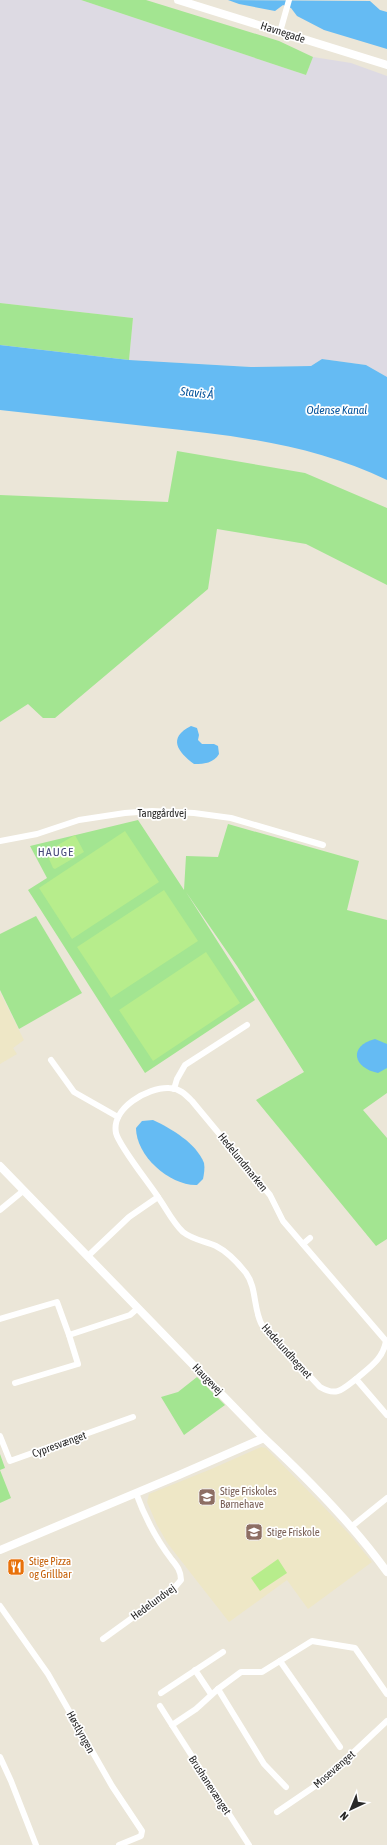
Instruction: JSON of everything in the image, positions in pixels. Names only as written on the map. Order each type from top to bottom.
[{"type":"street","name":"Havnegade","points":[[178,0],[387,65]]},
{"type":"street","points":[[280,32],[289,0]]},
{"type":"street","name":"Tanggårdvej","points":[[0,841],[36,834],[79,820],[125,813],[152,811],[194,813],[231,818],[323,845]]},
{"type":"street","points":[[51,1060],[74,1092],[118,1117],[126,1107],[144,1095],[160,1089],[172,1089],[185,1066],[247,1025]]},
{"type":"street","name":"Hedelundmarken","points":[[172,1089],[184,1093],[198,1108],[270,1195],[283,1221],[386,1340],[384,1351],[380,1359],[356,1378]]},
{"type":"street","name":"Hedelundhegnet","points":[[118,1117],[116,1134],[182,1231],[194,1239],[221,1249],[228,1254],[246,1274],[253,1291],[257,1317],[262,1325],[320,1387],[328,1392],[338,1392],[356,1378]]},
{"type":"street","name":"Haugevej","points":[[0,1166],[264,1438],[296,1468],[351,1526],[387,1572]]},
{"type":"street","points":[[0,1210],[23,1191]]},
{"type":"street","points":[[88,1256],[128,1217],[158,1197]]},
{"type":"street","points":[[303,1244],[310,1238]]},
{"type":"street","points":[[0,1318],[58,1302],[78,1364],[15,1383]]},
{"type":"street","points":[[69,1335],[130,1315],[138,1308]]},
{"type":"street","points":[[356,1378],[387,1415]]},
{"type":"street","name":"Cypresvænget","points":[[0,1436],[10,1461],[133,1417]]},
{"type":"street","points":[[0,1550],[264,1438]]},
{"type":"street","name":"Hedelundvej","points":[[103,1639],[175,1587],[181,1580],[179,1570],[160,1544],[146,1519],[136,1493]]},
{"type":"street","points":[[351,1526],[387,1498]]},
{"type":"street","name":"Høstlyngen","points":[[1,1609],[48,1674],[112,1786],[142,1831],[141,1836],[119,1845]]},
{"type":"street","points":[[172,1725],[196,1709],[211,1694],[241,1672],[262,1672],[312,1641],[355,1648],[387,1694]]},
{"type":"street","points":[[161,1692],[223,1652]]},
{"type":"street","points":[[280,1661],[340,1747]]},
{"type":"street","points":[[195,1670],[211,1694]]},
{"type":"street","points":[[218,1689],[264,1764],[286,1788]]},
{"type":"street","name":"Brushanevænget","points":[[160,1706],[249,1845]]},
{"type":"street","name":"Mosevænget","points":[[277,1812],[324,1780],[387,1721]]},
{"type":"street","points":[[0,1757],[36,1845]]},
{"type":"shaded area","points":[[0,0],[81,0],[306,75],[313,57],[351,63],[387,76],[387,377],[366,365],[322,359],[311,366],[252,367],[129,360],[133,318],[0,303]]},
{"type":"shaded area","points":[[0,992],[24,1040],[13,1048],[17,1054],[0,1064]]},
{"type":"shaded area","name":"Stige Friskole","points":[[261,1447],[266,1448],[322,1505],[350,1535],[372,1562],[308,1609],[287,1580],[229,1622],[168,1544],[157,1525],[147,1502],[149,1494]]},
{"type":"green space","points":[[81,0],[146,0],[279,41],[313,57],[306,75]]},
{"type":"green space","points":[[0,303],[133,318],[129,360],[0,345]]},
{"type":"green space","points":[[177,451],[305,473],[387,508],[387,585],[306,544],[217,529],[208,589],[55,718],[43,718],[28,704],[0,722],[0,495],[168,502]]},
{"type":"green space","points":[[138,820],[184,890],[186,856],[218,857],[228,824],[359,861],[347,910],[387,920],[387,1093],[363,1110],[387,1138],[387,1239],[376,1246],[256,1100],[304,1072],[237,966],[186,892],[255,1000],[145,1073],[28,890],[47,878],[30,846]]},
{"type":"green space","points":[[125,831],[159,882],[72,939],[39,888]]},
{"type":"green space","points":[[75,835],[84,852],[55,869],[53,868],[46,852]]},
{"type":"green space","points":[[164,890],[198,941],[111,998],[77,947]]},
{"type":"green space","points":[[36,916],[82,993],[19,1029],[0,990],[0,934]]},
{"type":"green space","points":[[206,952],[240,1003],[153,1061],[119,1010]]},
{"type":"green space","points":[[197,1377],[225,1405],[184,1435],[161,1397],[178,1392]]},
{"type":"green space","points":[[0,1454],[5,1468],[0,1470]]},
{"type":"green space","points":[[0,1470],[11,1498],[0,1503]]},
{"type":"green space","points":[[278,1559],[287,1573],[260,1591],[251,1578]]},
{"type":"water","points":[[228,0],[370,1],[380,10],[387,12],[387,49],[324,30],[297,16],[291,8],[283,5],[275,11],[239,4]]},
{"type":"water","name":"Odense Kanal","points":[[0,345],[129,360],[251,367],[311,366],[322,359],[366,365],[387,377],[387,480],[360,468],[331,458],[273,443],[214,434],[0,410]]},
{"type":"water","points":[[191,726],[197,728],[199,735],[198,740],[202,744],[214,744],[218,746],[219,754],[212,761],[194,764],[183,755],[180,750],[177,740],[179,735]]},
{"type":"water","points":[[375,1039],[387,1044],[387,1068],[378,1073],[363,1067],[357,1057],[357,1052],[366,1042]]},
{"type":"water","points":[[153,1120],[183,1137],[200,1156],[204,1163],[204,1173],[203,1179],[197,1185],[187,1184],[166,1175],[148,1159],[138,1139],[136,1128],[142,1121]]},
{"type":"place","name":"Stige Friskoles Børnehave","points":[[207,1497]]},
{"type":"place","name":"Stige Friskole","points":[[254,1532]]},
{"type":"place","name":"Stige Pizza og Grillbar","points":[[16,1567]]},
{"type":"district","name":"HAUGE","points":[[56,852]]},
{"type":"water label","name":"Stavis Å","points":[[197,393]]}]
